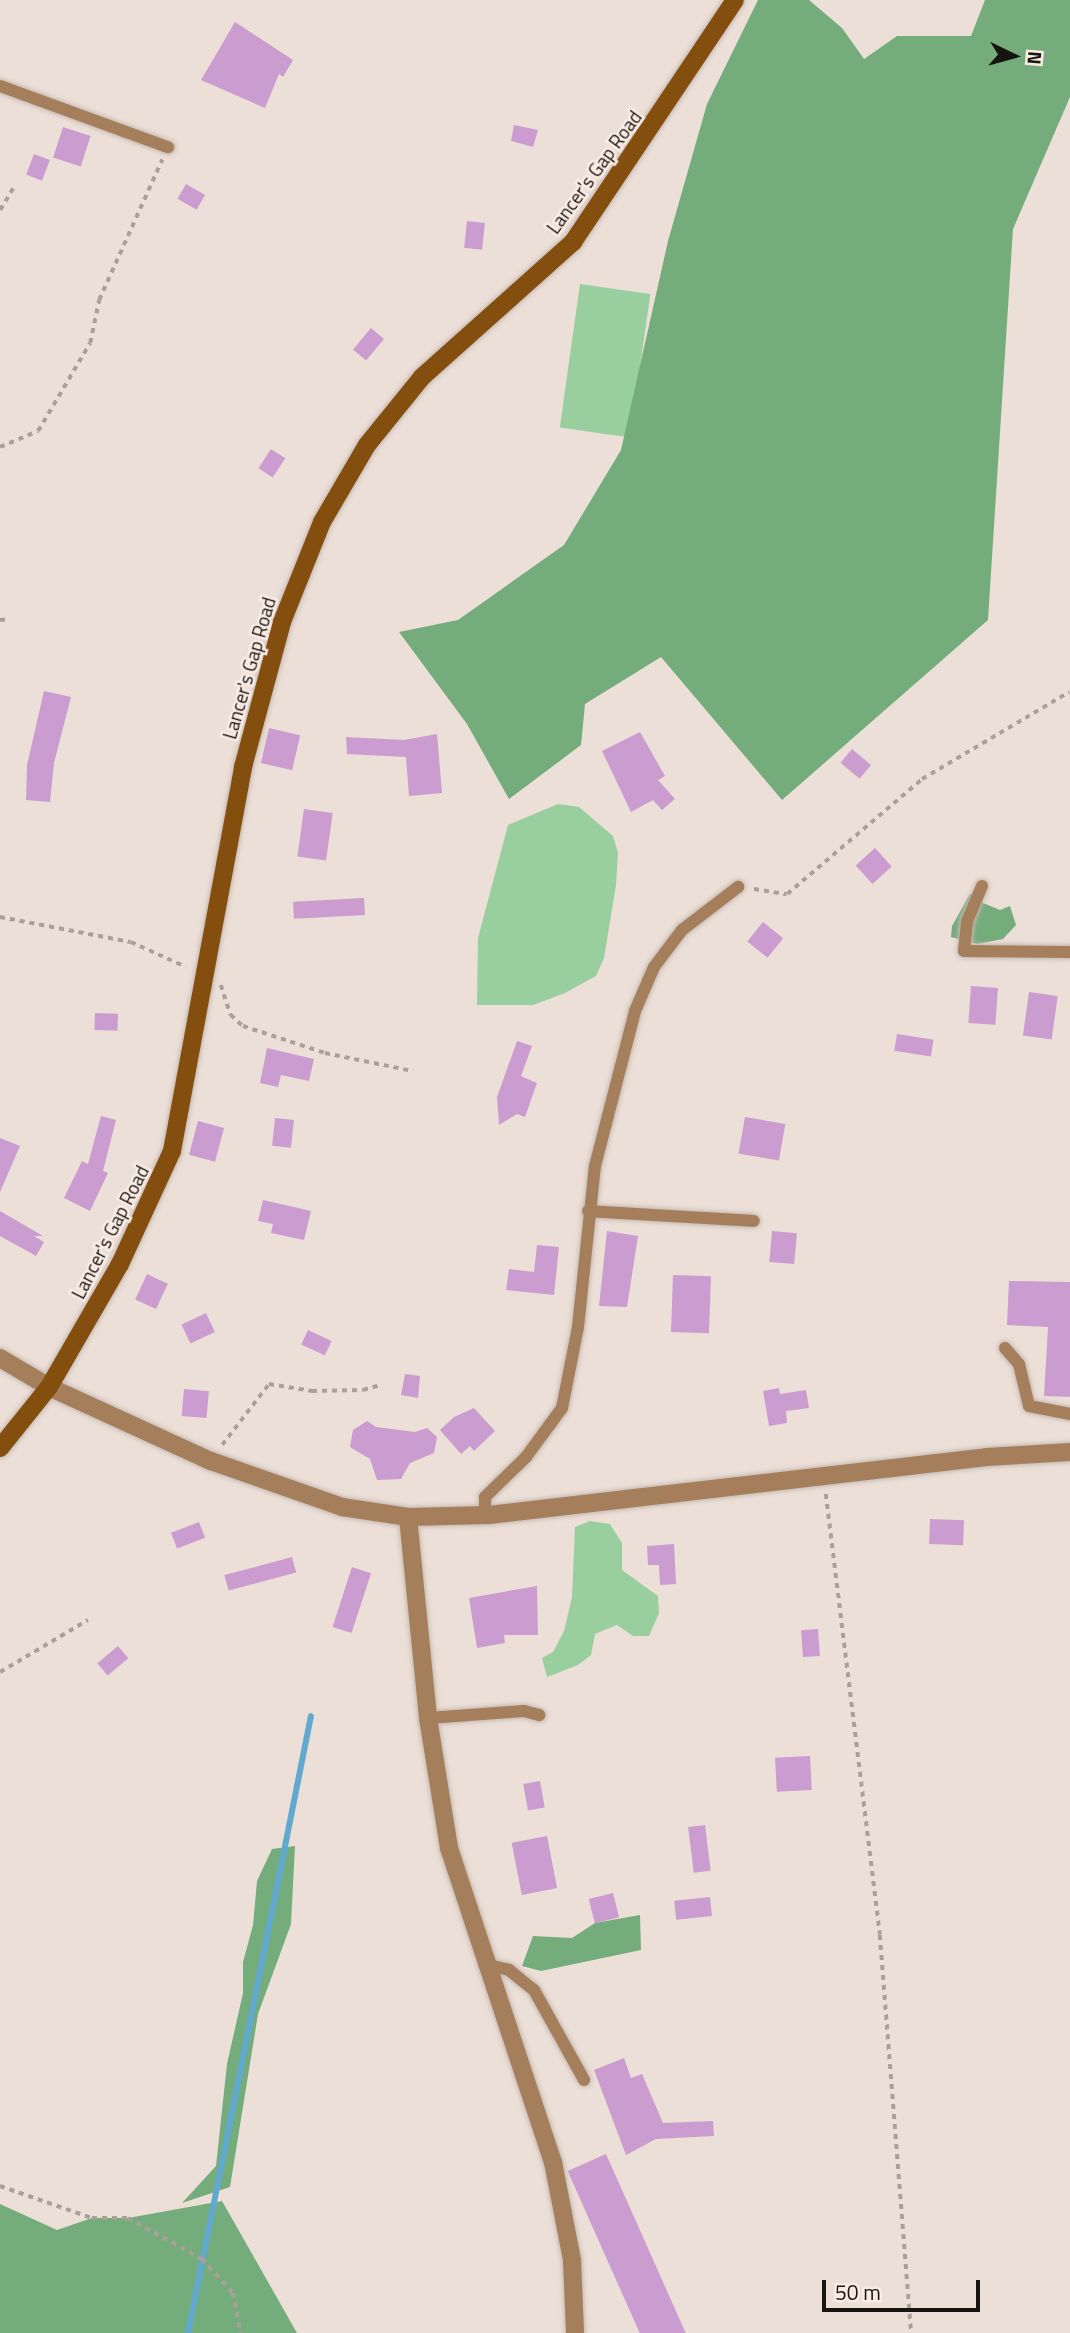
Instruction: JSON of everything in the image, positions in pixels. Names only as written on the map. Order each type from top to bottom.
[{"type":"main road","name":"Lancer's Gap Road","points":[[0,1448],[49,1387],[156,1196],[185,1099],[243,767],[282,622],[322,522],[367,445],[422,377],[573,242],[735,0]]},
{"type":"street","points":[[0,1359],[49,1387],[211,1461],[342,1507],[408,1517],[485,1515],[824,1478],[987,1457],[1070,1452]]},
{"type":"street","points":[[408,1517],[428,1718],[449,1848],[484,1964],[553,2162],[572,2260],[575,2333]]},
{"type":"lane","points":[[0,86],[168,147]]},
{"type":"lane","points":[[982,886],[967,922],[964,951],[1070,952]]},
{"type":"lane","points":[[485,1515],[485,1497],[526,1457],[562,1408],[578,1327],[588,1211],[621,1054],[654,967],[681,930],[738,887]]},
{"type":"lane","points":[[588,1211],[754,1221]]},
{"type":"lane","points":[[1005,1348],[1019,1364],[1029,1406],[1070,1414]]},
{"type":"lane","points":[[428,1718],[524,1711],[539,1715]]},
{"type":"lane","points":[[484,1964],[509,1969],[534,1990],[584,2080]]},
{"type":"path","points":[[0,447],[38,431],[90,344],[99,300],[168,147]]},
{"type":"path","points":[[0,210],[15,185]]},
{"type":"path","points":[[0,620],[10,619]]},
{"type":"path","points":[[738,887],[787,894],[922,779],[1069,692]]},
{"type":"path","points":[[0,917],[131,942],[224,986],[232,1015],[243,1026],[326,1053],[413,1071]]},
{"type":"path","points":[[211,1461],[269,1384],[312,1391],[363,1390],[380,1385]]},
{"type":"path","points":[[824,1478],[880,1936],[911,2333]]},
{"type":"path","points":[[0,1672],[88,1620]]},
{"type":"path","points":[[0,2186],[92,2218],[128,2218],[202,2259],[233,2293],[241,2333]]},
{"type":"green space","points":[[758,0],[809,0],[842,28],[864,59],[897,36],[971,36],[985,0],[1070,0],[1070,97],[1013,229],[988,620],[782,800],[661,657],[585,704],[581,745],[509,799],[467,724],[399,632],[458,620],[564,545],[621,450],[668,241],[707,104]]},
{"type":"green space","points":[[580,284],[650,294],[630,437],[560,428]]},
{"type":"green space","points":[[558,804],[579,807],[613,836],[618,853],[616,885],[604,958],[596,976],[565,993],[533,1005],[477,1005],[478,938],[508,825]]},
{"type":"green space","points":[[980,893],[983,903],[1000,910],[1010,906],[1016,925],[1003,939],[977,944],[951,937],[952,926],[970,894]]},
{"type":"green space","points":[[590,1521],[610,1524],[622,1543],[622,1570],[658,1596],[659,1613],[649,1636],[633,1636],[617,1625],[595,1634],[591,1655],[578,1665],[547,1677],[542,1658],[553,1652],[564,1631],[572,1597],[575,1527]]},
{"type":"green space","points":[[295,1846],[291,1924],[258,2014],[230,2187],[182,2203],[216,2166],[227,2064],[243,1993],[243,1962],[253,1925],[257,1881],[272,1849]]},
{"type":"green space","points":[[640,1915],[641,1950],[541,1971],[522,1966],[533,1936],[572,1938],[595,1923]]},
{"type":"green space","points":[[222,2201],[297,2333],[0,2333],[0,2204],[57,2230],[92,2218],[128,2218]]},
{"type":"building","points":[[235,22],[293,60],[283,77],[279,74],[265,108],[201,80]]},
{"type":"building","points":[[514,125],[538,130],[533,147],[511,141]]},
{"type":"building","points":[[63,127],[91,136],[81,166],[53,157]]},
{"type":"building","points":[[34,154],[50,160],[42,181],[26,175]]},
{"type":"building","points":[[186,184],[205,195],[197,210],[178,199]]},
{"type":"building","points":[[467,221],[485,223],[482,250],[464,248]]},
{"type":"building","points":[[371,328],[384,339],[366,360],[353,349]]},
{"type":"building","points":[[271,449],[285,458],[273,478],[258,468]]},
{"type":"building","points":[[44,691],[71,697],[54,763],[50,802],[26,800],[27,765]]},
{"type":"building","points":[[269,728],[300,735],[292,770],[261,763]]},
{"type":"building","points":[[640,732],[665,776],[658,780],[675,799],[662,810],[653,800],[631,812],[602,751]]},
{"type":"building","points":[[437,734],[442,793],[409,796],[406,757],[347,754],[346,737],[404,740]]},
{"type":"building","points":[[852,749],[871,765],[860,779],[840,763]]},
{"type":"building","points":[[304,809],[333,813],[326,861],[297,857]]},
{"type":"building","points":[[875,848],[892,867],[872,884],[856,865]]},
{"type":"building","points":[[364,898],[365,915],[294,919],[293,902]]},
{"type":"building","points":[[763,922],[783,938],[767,958],[747,941]]},
{"type":"building","points":[[971,986],[998,988],[995,1025],[968,1023]]},
{"type":"building","points":[[1029,992],[1058,996],[1052,1040],[1023,1036]]},
{"type":"building","points":[[95,1013],[118,1014],[117,1031],[94,1030]]},
{"type":"building","points":[[897,1034],[934,1040],[931,1057],[894,1051]]},
{"type":"building","points":[[517,1041],[532,1046],[521,1076],[537,1083],[525,1117],[517,1114],[499,1125],[497,1097]]},
{"type":"building","points":[[267,1048],[314,1059],[309,1081],[281,1075],[278,1087],[260,1083]]},
{"type":"building","points":[[101,1116],[116,1120],[103,1171],[108,1173],[90,1211],[64,1198],[82,1161],[88,1164]]},
{"type":"building","points":[[745,1117],[785,1124],[779,1161],[739,1153]]},
{"type":"building","points":[[275,1118],[294,1120],[291,1148],[272,1146]]},
{"type":"building","points":[[198,1121],[224,1128],[215,1162],[189,1155]]},
{"type":"building","points":[[0,1138],[20,1146],[0,1192]]},
{"type":"building","points":[[263,1200],[311,1211],[304,1240],[271,1233],[273,1224],[258,1221]]},
{"type":"building","points":[[0,1211],[43,1236],[34,1236],[44,1242],[36,1256],[0,1236]]},
{"type":"building","points":[[607,1231],[638,1236],[627,1307],[599,1306]]},
{"type":"building","points":[[772,1231],[797,1233],[794,1264],[769,1262]]},
{"type":"building","points":[[537,1245],[559,1247],[554,1295],[506,1290],[509,1269],[534,1272]]},
{"type":"building","points":[[147,1274],[168,1284],[156,1309],[135,1299]]},
{"type":"building","points":[[673,1275],[711,1276],[709,1333],[671,1332]]},
{"type":"building","points":[[1009,1281],[1070,1282],[1070,1397],[1044,1396],[1048,1327],[1007,1325]]},
{"type":"building","points":[[206,1313],[215,1332],[190,1343],[182,1324]]},
{"type":"building","points":[[308,1330],[332,1341],[325,1355],[301,1345]]},
{"type":"building","points":[[405,1374],[420,1376],[418,1398],[401,1395]]},
{"type":"building","points":[[779,1388],[780,1394],[806,1390],[809,1408],[786,1411],[787,1423],[769,1426],[763,1391]]},
{"type":"building","points":[[184,1389],[209,1391],[207,1418],[182,1416]]},
{"type":"building","points":[[474,1408],[495,1431],[474,1451],[470,1446],[461,1454],[440,1430],[454,1417]]},
{"type":"building","points":[[367,1421],[376,1427],[415,1432],[427,1428],[437,1437],[434,1453],[410,1463],[401,1479],[377,1480],[370,1459],[350,1447],[353,1430]]},
{"type":"building","points":[[930,1519],[964,1520],[963,1545],[929,1544]]},
{"type":"building","points":[[199,1522],[205,1538],[177,1549],[171,1533]]},
{"type":"building","points":[[674,1544],[676,1584],[660,1585],[659,1565],[648,1565],[647,1546]]},
{"type":"building","points":[[292,1557],[296,1572],[229,1591],[224,1575]]},
{"type":"building","points":[[352,1567],[371,1573],[352,1633],[333,1627]]},
{"type":"building","points":[[537,1586],[538,1635],[504,1635],[505,1643],[477,1648],[469,1598]]},
{"type":"building","points":[[818,1629],[820,1656],[803,1657],[801,1630]]},
{"type":"building","points":[[118,1646],[128,1658],[108,1676],[97,1663]]},
{"type":"building","points":[[810,1756],[812,1790],[777,1792],[775,1758]]},
{"type":"building","points":[[540,1781],[545,1808],[528,1811],[523,1784]]},
{"type":"building","points":[[705,1825],[711,1871],[694,1873],[688,1827]]},
{"type":"building","points":[[547,1836],[557,1888],[522,1895],[512,1843]]},
{"type":"building","points":[[613,1893],[619,1917],[595,1923],[589,1899]]},
{"type":"building","points":[[710,1897],[712,1916],[676,1920],[674,1901]]},
{"type":"building","points":[[624,2058],[631,2078],[642,2074],[663,2123],[713,2121],[714,2136],[656,2139],[626,2155],[594,2070]]},
{"type":"building","points":[[606,2154],[686,2333],[640,2333],[568,2171]]},
{"type":"waterway","points":[[188,2333],[311,1716]]}]
